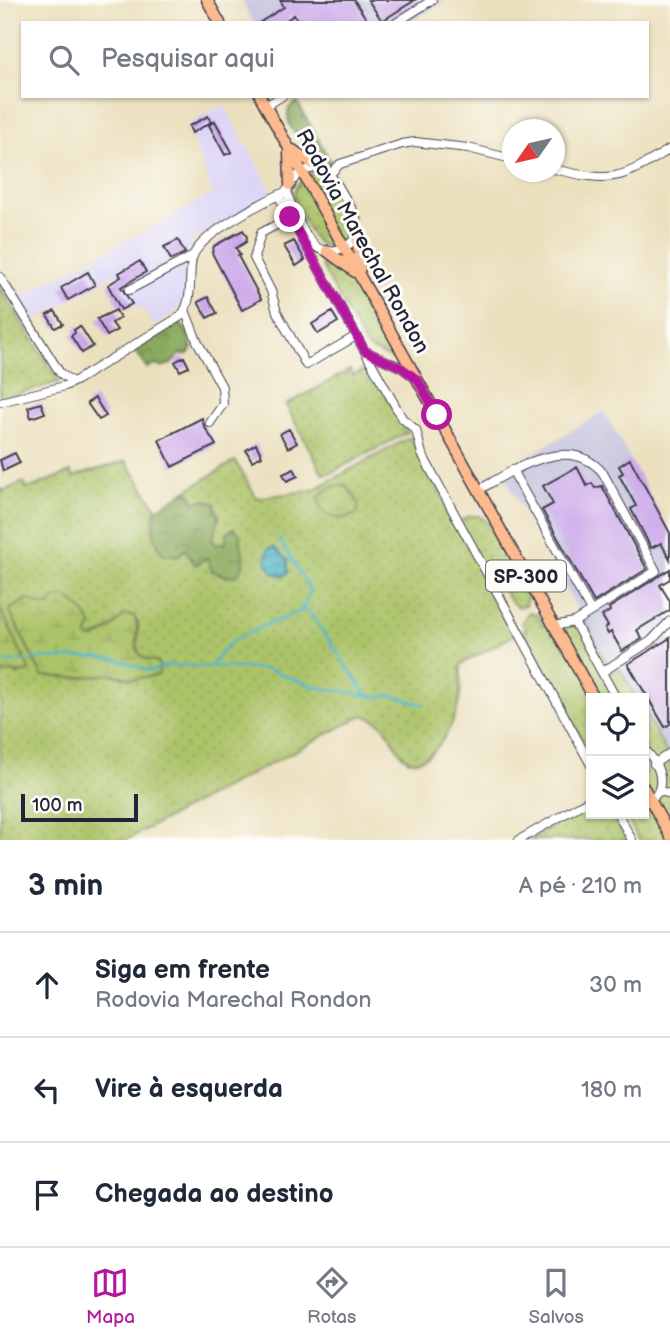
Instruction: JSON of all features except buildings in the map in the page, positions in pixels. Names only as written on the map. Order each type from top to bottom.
[{"type":"main road","points":[[207,0],[219,21]]},
{"type":"main road","name":"Rodovia Marechal Rondon","points":[[263,101],[591,693]]},
{"type":"main road","points":[[289,147],[324,172]]},
{"type":"main road","points":[[285,190],[289,147]]},
{"type":"main road","points":[[357,233],[362,278]]},
{"type":"main road","points":[[326,251],[362,278]]},
{"type":"main road","points":[[649,805],[670,836]]},
{"type":"street","points":[[399,21],[432,0]]},
{"type":"street","points":[[129,290],[193,256],[206,239],[285,190],[302,172],[324,172],[340,164],[415,142],[468,148],[502,156]]},
{"type":"street","points":[[565,171],[597,178],[617,176],[670,149]]},
{"type":"street","points":[[314,260],[326,251],[350,244],[358,226],[338,185],[324,172]]},
{"type":"street","points":[[285,190],[290,217],[402,418],[416,430],[422,454],[586,756]]},
{"type":"street","points":[[285,190],[310,241],[326,251]]},
{"type":"street","points":[[290,217],[261,233],[254,258],[271,291],[276,312],[306,365],[356,336]]},
{"type":"street","points":[[0,402],[65,386],[82,378],[181,316],[190,293],[193,256]]},
{"type":"street","points":[[0,277],[60,373],[71,381]]},
{"type":"street","points":[[185,310],[197,341],[222,387],[223,404],[210,423]]},
{"type":"street","points":[[365,351],[402,368],[418,380]]},
{"type":"street","points":[[479,490],[536,459],[571,455],[585,458],[603,473],[656,571],[574,622],[554,625]]},
{"type":"street","points":[[512,470],[591,611]]},
{"type":"street","points":[[602,672],[651,641],[670,621]]},
{"type":"street","points":[[574,622],[613,693]]},
{"type":"street","points":[[654,764],[670,753]]},
{"type":"street","points":[[649,756],[661,776],[660,791],[649,800]]},
{"type":"street","points":[[660,791],[670,796]]},
{"type":"street","points":[[519,840],[586,803]]},
{"type":"street","points":[[621,819],[632,840]]},
{"type":"shaded area","points":[[241,0],[445,0],[412,21],[252,21]]},
{"type":"shaded area","points":[[224,105],[273,193],[195,239],[188,251],[185,296],[178,309],[154,326],[144,311],[132,305],[114,275],[33,321],[19,298],[213,194],[187,125]]},
{"type":"shaded area","points":[[604,411],[670,533],[670,759],[649,720],[649,693],[633,693],[620,669],[612,673],[502,472]]},
{"type":"green space","points":[[297,102],[332,164],[323,166],[309,156],[301,137],[292,129],[288,112]]},
{"type":"green space","points":[[317,172],[323,174],[336,187],[354,222],[353,233],[347,241],[337,246],[326,247],[316,241],[294,200],[294,193],[300,182]]},
{"type":"green space","points":[[327,262],[346,271],[354,282],[397,361],[367,348],[321,265]]},
{"type":"green space","points":[[0,287],[59,382],[0,399]]},
{"type":"green space","points":[[180,323],[187,332],[192,348],[188,354],[179,355],[171,364],[147,368],[136,351]]},
{"type":"green space","points":[[370,366],[408,432],[332,472],[323,474],[286,405],[350,370],[353,376]]},
{"type":"green space","points":[[410,437],[457,523],[469,516],[480,516],[489,524],[527,597],[525,605],[518,607],[513,604],[490,568],[483,570],[518,633],[461,664],[458,707],[449,729],[432,752],[425,757],[409,761],[381,724],[363,715],[126,840],[0,840],[0,674],[9,671],[18,674],[25,661],[0,608],[0,488],[3,491],[24,482],[27,489],[71,472],[73,477],[126,461],[157,509],[154,513],[154,532],[184,549],[207,557],[245,559],[239,544],[216,545],[212,540],[219,518],[195,502],[190,493],[184,492],[235,461],[257,498],[313,490]],"holes":[[[29,599],[37,604],[50,606],[89,639],[104,633],[125,615],[138,622],[137,648],[142,657],[156,661],[160,667],[158,675],[132,679],[112,674],[96,674],[76,678]]]},
{"type":"green space","points":[[345,484],[358,502],[357,514],[339,518],[322,511],[318,498],[330,488]]},
{"type":"green space","points":[[184,492],[190,493],[195,502],[205,500],[215,503],[219,518],[212,540],[216,545],[226,543],[227,533],[233,528],[240,534],[244,560],[236,576],[225,576],[212,571],[207,558],[195,565],[185,549],[178,556],[163,554],[154,532],[155,514],[157,509]]},
{"type":"green space","points":[[64,597],[81,609],[92,626],[87,635],[89,639],[104,633],[125,615],[134,616],[140,656],[156,661],[160,667],[158,675],[132,679],[112,674],[76,678],[42,676],[9,610],[29,599],[37,604],[50,606],[55,599]]},
{"type":"green space","points":[[0,608],[30,671],[0,674]]},
{"type":"green space","points":[[529,612],[537,614],[543,626],[582,617],[612,673],[620,669],[633,693],[586,693],[586,745],[523,631],[526,630],[522,622]]},
{"type":"green space","points":[[649,720],[670,759],[670,840],[639,840],[628,819],[649,819]]},
{"type":"green space","points":[[586,807],[586,819],[615,819],[627,840],[529,840]]},
{"type":"water","points":[[274,547],[288,561],[288,573],[284,576],[273,573],[266,562],[268,549]]},
{"type":"waterway","points":[[278,537],[309,588],[308,599],[301,610]]},
{"type":"waterway","points":[[211,667],[223,650],[236,639],[307,609],[367,695]]},
{"type":"waterway","points":[[32,659],[96,657],[123,661],[150,671],[168,665],[267,669],[316,687],[378,697],[391,695],[423,705]]},
{"type":"waterway","points":[[0,662],[25,661]]},
{"type":"route","points":[[290,217],[365,351],[402,368],[418,380],[437,415]]}]
